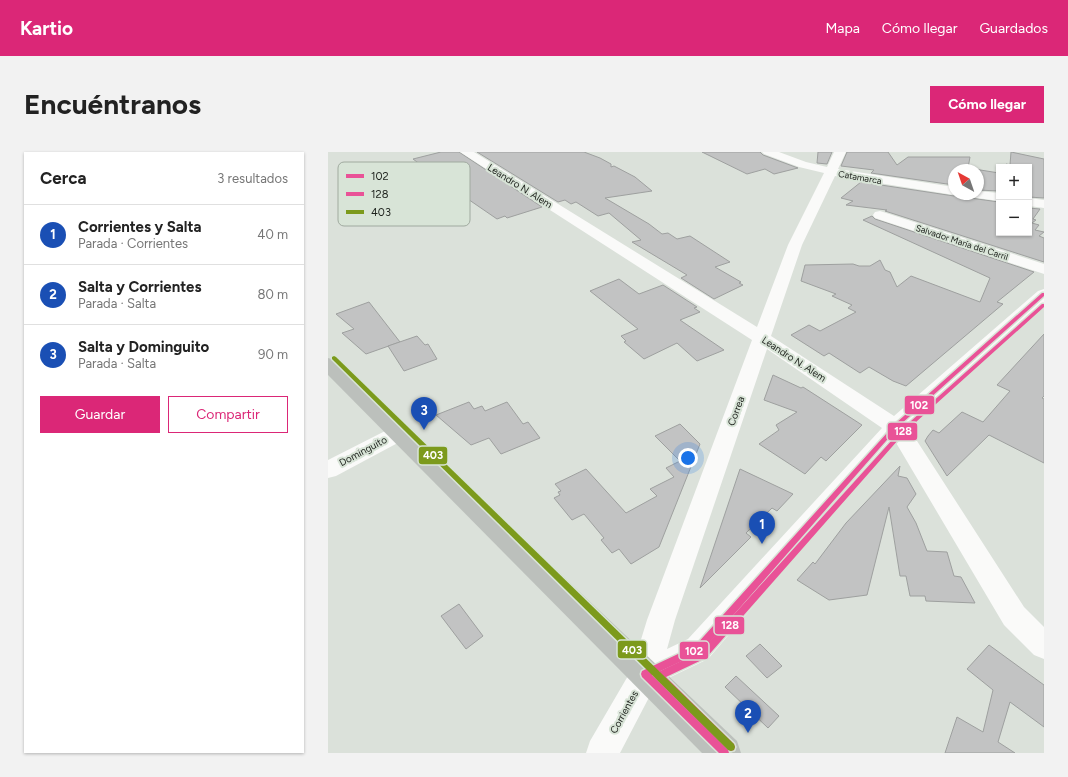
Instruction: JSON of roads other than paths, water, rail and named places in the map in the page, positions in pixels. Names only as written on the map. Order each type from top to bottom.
[{"type":"main road","points":[[328,364],[725,753]]},
{"type":"street","name":"Leandro N. Alem","points":[[466,152],[803,364],[898,429],[1014,616],[1044,646]]},
{"type":"street","name":"Catamarca","points":[[768,152],[803,164],[847,175],[948,190]]},
{"type":"street","name":"Correa","points":[[645,674],[661,620],[795,245],[840,152]]},
{"type":"street","points":[[984,196],[996,198]]},
{"type":"street","points":[[1032,202],[1044,204]]},
{"type":"street","name":"Salvador María del Carril","points":[[880,215],[1044,269]]},
{"type":"street","points":[[645,674],[698,649],[895,427],[1044,294]]},
{"type":"street","name":"Dominguito","points":[[328,470],[399,433]]},
{"type":"street","name":"Corrientes","points":[[602,753],[645,674]]},
{"type":"place","name":"Salta y Dominguito","points":[[424,430]]},
{"type":"place","name":"Corrientes y Salta","points":[[762,544]]},
{"type":"place","name":"Salta y Corrientes","points":[[748,733]]}]
